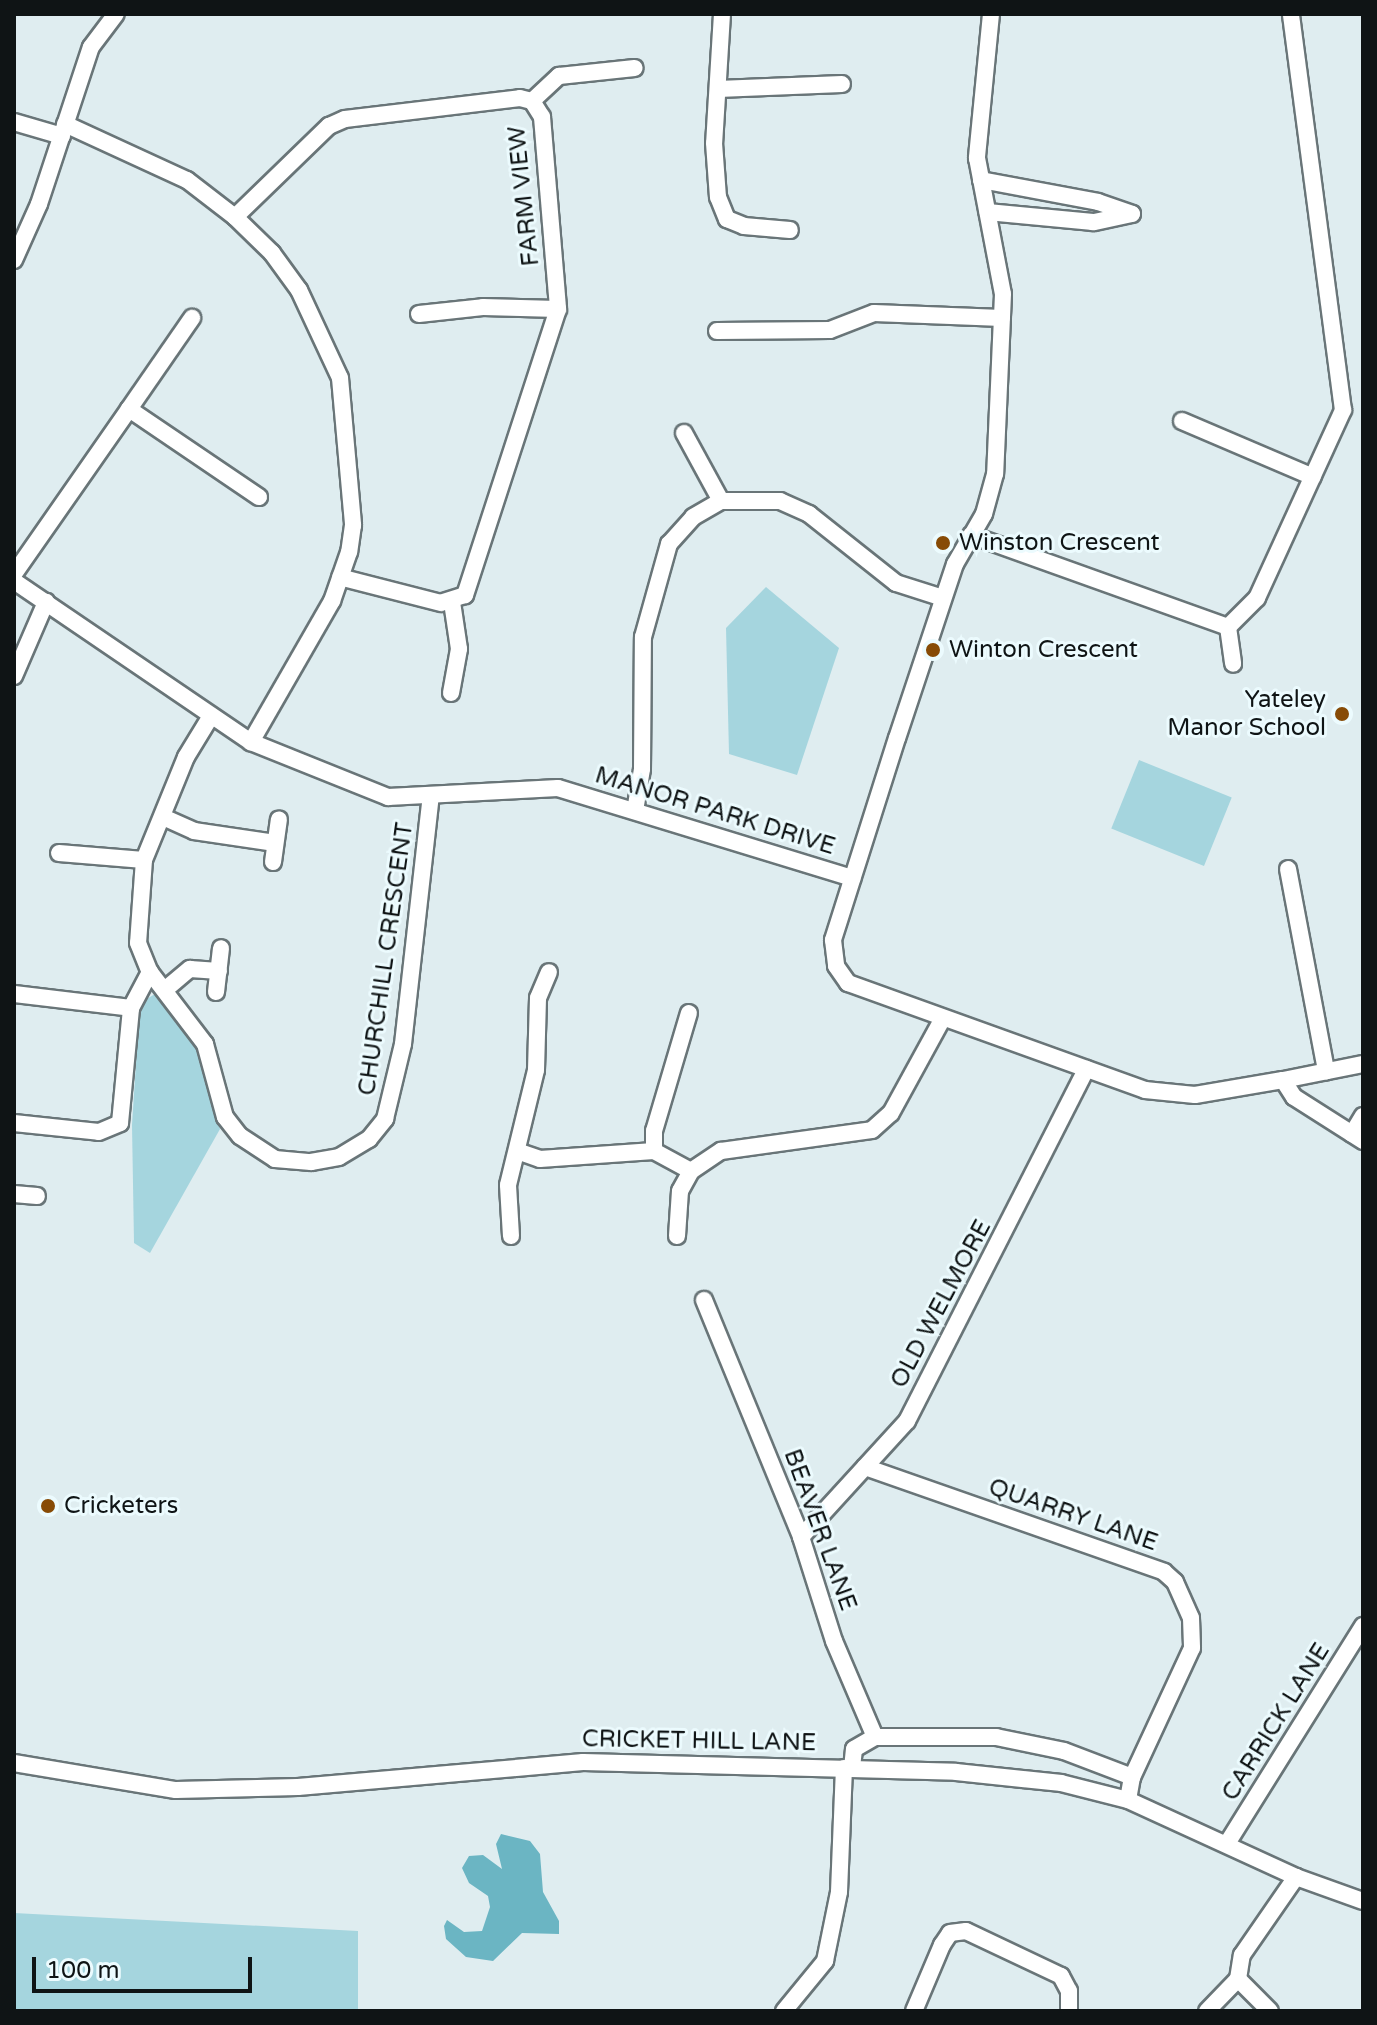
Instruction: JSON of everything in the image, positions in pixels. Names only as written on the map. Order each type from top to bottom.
[{"type":"street","points":[[14,260],[64,130],[91,47],[116,14]]},
{"type":"street","points":[[722,14],[718,197],[727,219],[744,226],[790,230]]},
{"type":"street","points":[[853,878],[943,598],[971,535],[984,514],[995,474],[1003,294],[977,158],[991,14]]},
{"type":"street","points":[[1228,627],[1257,598],[1343,410],[1291,14]]},
{"type":"street","points":[[532,101],[559,76],[635,68]]},
{"type":"street","points":[[718,89],[842,84]]},
{"type":"street","name":"FARM VIEW","points":[[235,217],[329,126],[345,119],[532,101],[542,117],[558,309],[470,582],[465,595],[452,602]]},
{"type":"street","points":[[14,122],[64,130],[187,180],[235,217],[272,253],[299,290],[340,378],[353,525],[340,577],[251,742]]},
{"type":"street","points":[[981,180],[1098,202],[1132,214],[1093,222],[987,212]]},
{"type":"street","points":[[419,314],[483,307],[558,309]]},
{"type":"street","points":[[717,331],[830,330],[874,313],[1002,318]]},
{"type":"street","points":[[14,574],[192,318]]},
{"type":"street","points":[[129,409],[259,497]]},
{"type":"street","points":[[1182,421],[1313,477]]},
{"type":"street","points":[[684,433],[721,501]]},
{"type":"street","points":[[635,811],[642,769],[640,677],[654,583],[669,544],[693,517],[721,501],[780,501],[809,514],[896,583],[943,598]]},
{"type":"street","points":[[971,535],[1228,627]]},
{"type":"street","points":[[340,577],[452,602],[459,649],[451,693]]},
{"type":"street","name":"MANOR PARK DRIVE","points":[[14,581],[251,742],[388,797],[558,788],[853,878],[833,940],[836,966],[848,983],[943,1018],[1145,1090],[1195,1095],[1363,1064]]},
{"type":"street","points":[[14,676],[46,602]]},
{"type":"street","points":[[1228,627],[1233,664]]},
{"type":"street","name":"CHURCHILL CRESCENT","points":[[211,716],[186,757],[144,860],[138,943],[150,972],[167,988],[205,1044],[225,1117],[240,1136],[275,1159],[311,1162],[339,1157],[369,1139],[385,1119],[395,1093],[431,796]]},
{"type":"street","points":[[163,817],[194,831],[275,843]]},
{"type":"street","points":[[273,862],[279,819]]},
{"type":"street","points":[[59,853],[144,860]]},
{"type":"street","points":[[1288,869],[1326,1071]]},
{"type":"street","points":[[216,992],[221,948]]},
{"type":"street","points":[[167,988],[190,969],[219,971]]},
{"type":"street","points":[[14,1123],[99,1132],[120,1123],[131,1008],[150,972]]},
{"type":"street","points":[[511,1236],[508,1185],[536,1070],[538,998],[549,972]]},
{"type":"street","points":[[14,994],[131,1008]]},
{"type":"street","points":[[654,1151],[654,1131],[689,1013]]},
{"type":"street","points":[[677,1236],[676,1204],[691,1171],[721,1151],[872,1130],[891,1113],[943,1018]]},
{"type":"street","name":"OLD WELMORE","points":[[801,1537],[907,1421],[1086,1069]]},
{"type":"street","points":[[1283,1080],[1294,1097],[1358,1137],[1363,1116]]},
{"type":"street","points":[[517,1151],[540,1159],[654,1151],[691,1171]]},
{"type":"street","points":[[14,1194],[37,1196]]},
{"type":"street","name":"BEAVER LANE","points":[[704,1300],[801,1537],[834,1641],[875,1737]]},
{"type":"street","name":"QUARRY LANE","points":[[865,1467],[1164,1572],[1175,1582],[1191,1618],[1192,1648],[1132,1777],[1128,1800]]},
{"type":"street","name":"CARRICK LANE","points":[[1228,1842],[1363,1626]]},
{"type":"street","points":[[784,2011],[825,1961],[839,1892],[848,1768],[854,1749],[875,1737],[996,1737],[1064,1751],[1132,1777]]},
{"type":"street","name":"CRICKET HILL LANE","points":[[14,1763],[176,1790],[298,1787],[583,1762],[848,1768],[1061,1783],[1128,1800],[1228,1842],[1296,1877],[1363,1901]]},
{"type":"street","points":[[1207,2011],[1238,1979],[1242,1955],[1296,1877]]},
{"type":"street","points":[[914,2011],[942,1945],[950,1933],[966,1931],[1061,1976],[1069,1991],[1069,2011]]},
{"type":"street","points":[[1238,1979],[1270,2011]]},
{"type":"shaded area","points":[[766,587],[839,648],[797,775],[729,754],[726,628]]},
{"type":"shaded area","points":[[1139,760],[1232,797],[1204,866],[1111,829]]},
{"type":"shaded area","points":[[160,991],[202,1053],[220,1129],[150,1253],[134,1243],[132,1125],[140,1003]]},
{"type":"shaded area","points":[[501,1834],[530,1841],[540,1854],[543,1892],[559,1921],[559,1934],[522,1933],[493,1961],[466,1957],[446,1939],[444,1926],[447,1920],[464,1932],[482,1931],[490,1907],[488,1896],[469,1883],[462,1868],[469,1856],[483,1855],[502,1869],[496,1844]]},
{"type":"shaded area","points":[[14,1913],[358,1931],[358,2011],[14,2011]]},
{"type":"place","name":"Winston Crescent","points":[[943,543]]},
{"type":"place","name":"Winton Crescent","points":[[933,650]]},
{"type":"place","name":"Yateley Manor School","points":[[1342,714]]},
{"type":"place","name":"Cricketers","points":[[48,1506]]}]
